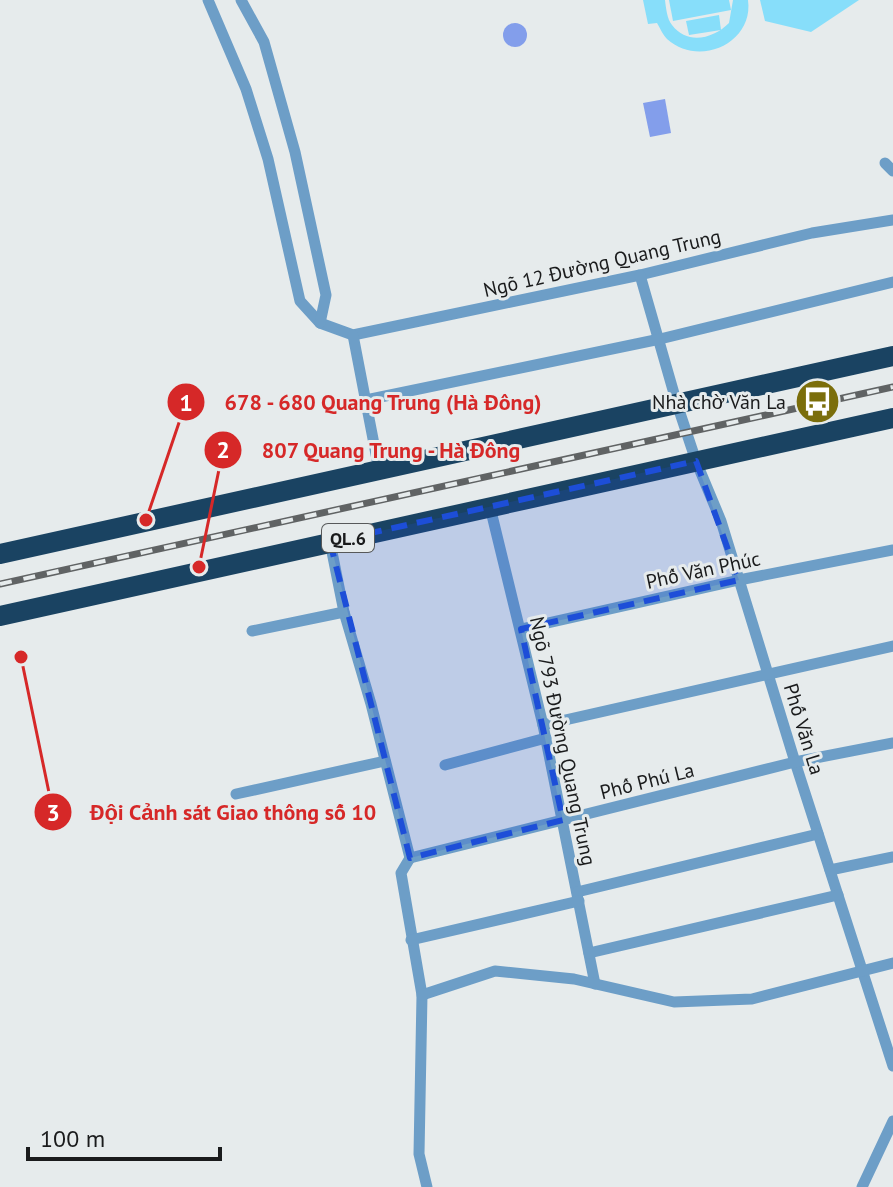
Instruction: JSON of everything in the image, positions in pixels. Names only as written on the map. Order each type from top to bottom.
[{"type":"highway","points":[[0,554],[893,356]]},
{"type":"highway","name":"QL.6","points":[[1,610],[330,542],[893,418]]},
{"type":"street","points":[[208,0],[246,89],[268,159],[300,301],[320,323],[353,335],[379,470]]},
{"type":"street","points":[[241,0],[264,42],[295,152],[326,295],[320,323]]},
{"type":"street","name":"Ngõ 12 Đường Quang Trung","points":[[353,335],[640,275],[812,233],[893,220]]},
{"type":"street","name":"Phố Văn La","points":[[640,275],[677,404],[721,521],[893,1066]]},
{"type":"street","points":[[366,400],[660,339],[893,282]]},
{"type":"street","name":"Ngõ 793 Đường Quang Trung","points":[[490,507],[546,738],[595,984]]},
{"type":"street","points":[[330,542],[344,612],[410,858],[401,873],[422,995],[419,1154],[427,1187]]},
{"type":"street","name":"Phố Văn Phúc","points":[[521,629],[739,580],[893,550]]},
{"type":"street","points":[[252,631],[344,612]]},
{"type":"street","points":[[543,725],[893,646]]},
{"type":"street","points":[[445,765],[546,738]]},
{"type":"street","name":"Phố Phú La","points":[[410,858],[795,762],[893,743]]},
{"type":"street","points":[[236,794],[385,761]]},
{"type":"street","points":[[411,940],[818,834]]},
{"type":"street","points":[[830,870],[893,857]]},
{"type":"street","points":[[589,953],[838,895]]},
{"type":"street","points":[[422,995],[495,971],[574,979],[674,1002],[752,999],[893,963]]},
{"type":"street","points":[[862,1187],[893,1121]]},
{"type":"highlighted area","points":[[696,461],[739,580],[521,629],[563,820],[410,858],[330,542]]},
{"type":"shaded area","points":[[643,0],[665,0],[672,25],[678,32],[693,38],[709,36],[729,23],[733,0],[748,0],[748,15],[733,39],[708,51],[694,51],[667,39],[657,23],[648,24]]},
{"type":"shaded area","points":[[669,0],[729,0],[731,10],[673,21]]},
{"type":"shaded area","points":[[760,0],[859,0],[811,32],[765,21]]},
{"type":"shaded area","points":[[719,15],[721,30],[689,35],[686,21]]},
{"type":"shaded area","points":[[515,23],[526,30],[527,35],[520,46],[515,47],[504,40],[503,35],[510,24]]},
{"type":"shaded area","points":[[665,99],[671,133],[650,137],[643,103]]},
{"type":"railway","points":[[0,584],[893,387]]},
{"type":"place","name":"Nhà chờ Văn La","points":[[817,402]]},
{"type":"place","name":"678 - 680 Quang Trung (Hà Đông)","points":[[146,520]]},
{"type":"place","name":"807 Quang Trung - Hà Đông","points":[[199,567]]},
{"type":"place","name":"Đội Cảnh sát Giao thông số 10","points":[[21,657]]}]
